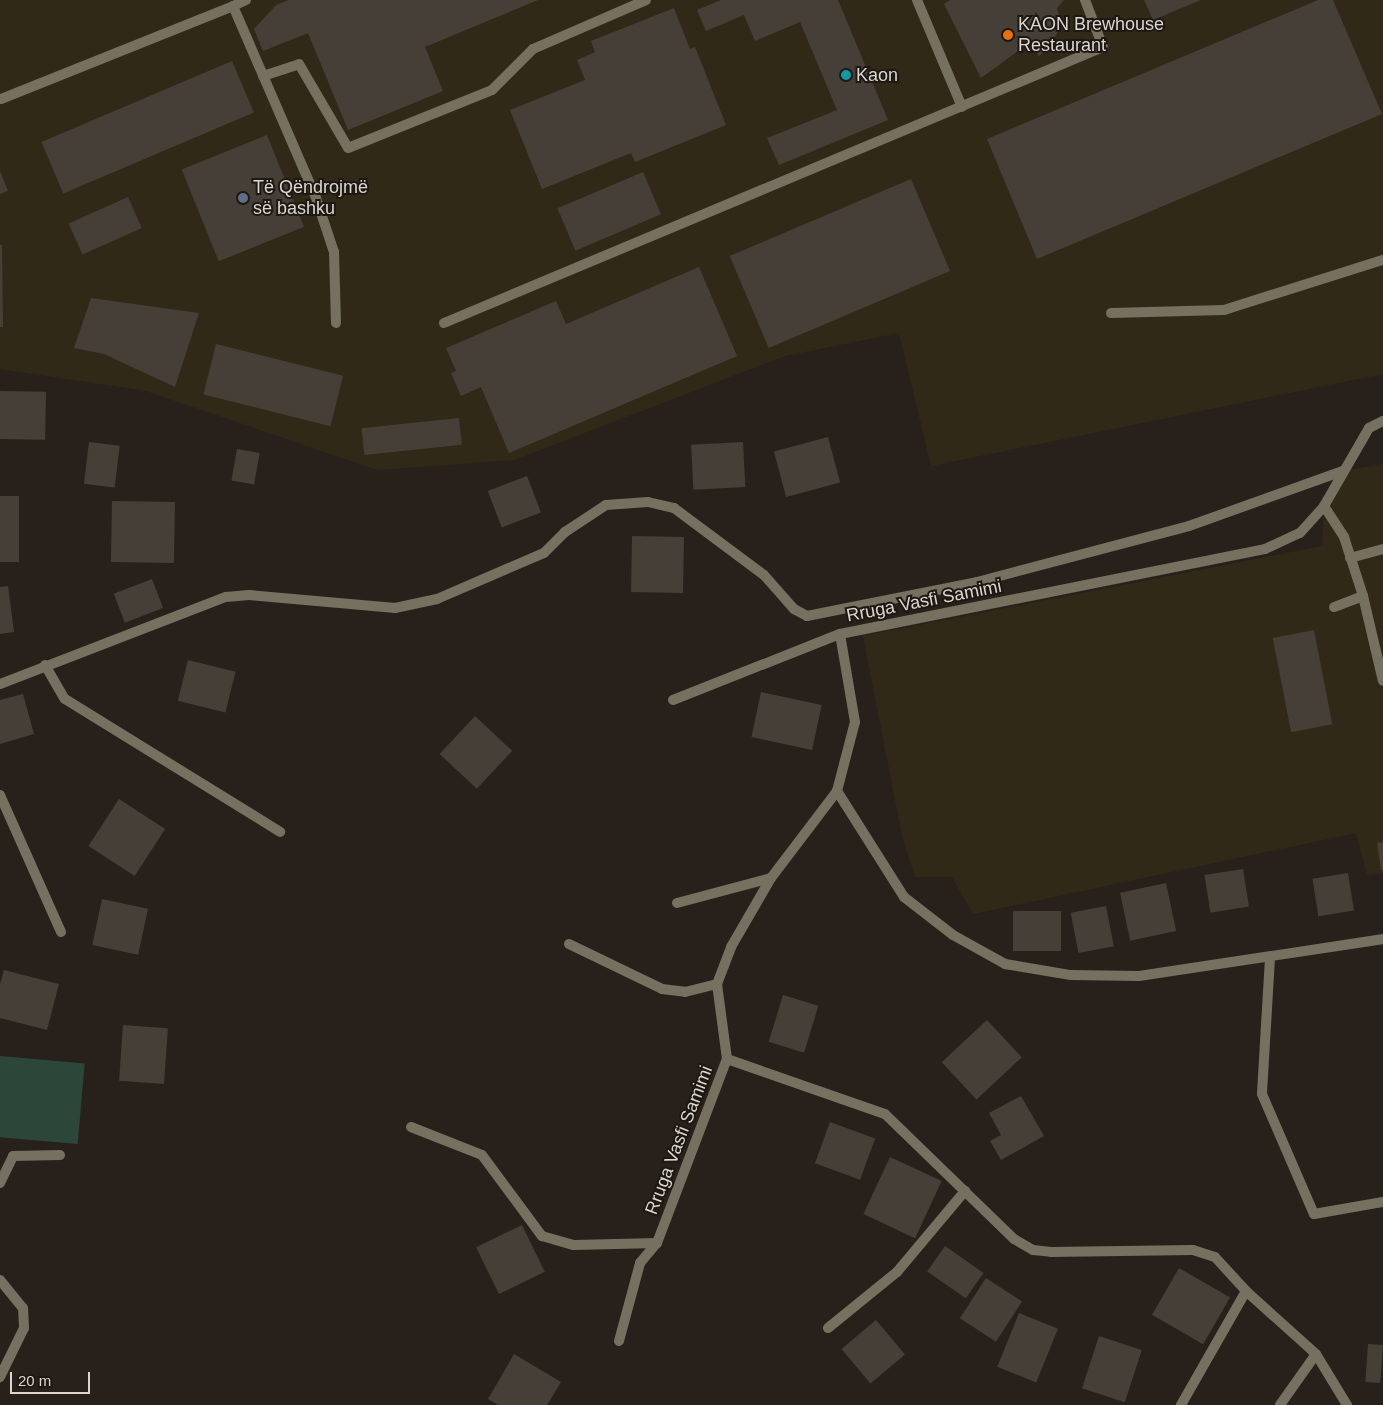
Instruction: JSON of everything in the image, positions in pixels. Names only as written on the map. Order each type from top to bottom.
[{"type":"street","points":[[1,99],[246,0]]},
{"type":"street","points":[[264,76],[299,64],[348,148],[492,90],[533,49],[646,0]]},
{"type":"street","points":[[917,0],[962,107]]},
{"type":"street","points":[[444,322],[1103,47],[1085,0]]},
{"type":"street","points":[[233,6],[316,198],[334,252],[336,324]]},
{"type":"street","points":[[1111,313],[1224,310],[1383,260]]},
{"type":"street","name":"Rruga Vasfi Samimi","points":[[657,1244],[727,1058],[717,984],[731,947],[771,878],[837,791],[855,722],[840,634],[1265,549],[1300,534],[1324,506],[1370,428],[1383,421]]},
{"type":"street","points":[[0,684],[45,665],[226,597],[249,595],[395,608],[437,599],[544,553],[565,532],[606,505],[648,502],[674,508],[764,575],[794,609],[807,616],[977,582],[1189,526],[1343,471]]},
{"type":"street","points":[[1324,506],[1344,537],[1363,596],[1383,681]]},
{"type":"street","points":[[1350,558],[1383,549]]},
{"type":"street","points":[[1334,607],[1363,596]]},
{"type":"street","points":[[673,700],[840,634]]},
{"type":"street","points":[[45,665],[65,699],[280,832]]},
{"type":"street","points":[[837,791],[904,897],[953,935],[1005,964],[1071,975],[1139,976],[1270,958],[1383,939]]},
{"type":"street","points":[[0,795],[61,932]]},
{"type":"street","points":[[676,904],[771,878]]},
{"type":"street","points":[[569,944],[662,989],[685,992],[717,984]]},
{"type":"street","points":[[1270,958],[1262,1094],[1314,1214],[1383,1202]]},
{"type":"street","points":[[727,1058],[885,1114],[1014,1239],[1033,1250],[1051,1252],[1193,1250],[1215,1257],[1246,1291],[1316,1354],[1347,1405]]},
{"type":"street","points":[[411,1127],[482,1155],[542,1236],[574,1245],[657,1244]]},
{"type":"street","points":[[0,1183],[13,1156],[60,1155]]},
{"type":"street","points":[[828,1328],[897,1272],[965,1191]]},
{"type":"street","points":[[619,1341],[640,1263],[657,1244]]},
{"type":"street","points":[[0,1280],[23,1308],[24,1328],[0,1377]]},
{"type":"street","points":[[1181,1405],[1246,1291]]},
{"type":"street","points":[[1280,1405],[1316,1354]]},
{"type":"shaded area","points":[[0,0],[1383,0],[1383,374],[931,466],[899,333],[785,356],[514,460],[377,470],[146,391],[0,369]]},
{"type":"shaded area","points":[[1383,464],[1383,873],[1367,875],[1356,833],[973,914],[952,877],[915,877],[902,836],[863,636],[1322,546],[1324,506],[1343,471]]},
{"type":"green space","points":[[0,1056],[85,1063],[78,1144],[0,1137]]},
{"type":"building","points":[[289,0],[538,0],[425,47],[443,91],[348,130],[308,33],[263,51],[254,29],[276,5]]},
{"type":"building","name":"Kaon","points":[[721,0],[838,0],[888,120],[779,165],[767,138],[837,110],[800,22],[755,41],[744,15],[706,31],[697,10]]},
{"type":"building","name":"KAON Brewhouse Restaurant","points":[[950,0],[1064,0],[1057,8],[1061,26],[1050,46],[1039,56],[1029,43],[981,78],[944,4]]},
{"type":"building","points":[[1144,0],[1201,0],[1153,20]]},
{"type":"building","points":[[1318,0],[1333,0],[1382,114],[1037,259],[987,139]]},
{"type":"building","points":[[674,8],[690,49],[695,47],[726,125],[635,162],[631,153],[542,189],[510,110],[585,80],[577,60],[595,52],[591,41]]},
{"type":"building","points":[[232,61],[254,113],[63,193],[41,142]]},
{"type":"building","name":"Të Qëndrojmë së bashku","points":[[267,135],[304,227],[219,261],[182,169]]},
{"type":"building","points":[[0,171],[8,191],[0,194]]},
{"type":"building","points":[[643,172],[661,214],[575,251],[557,208]]},
{"type":"building","points":[[911,179],[950,271],[769,348],[730,256]]},
{"type":"building","points":[[128,197],[142,228],[82,254],[69,223]]},
{"type":"building","points":[[0,245],[2,245],[3,327],[0,327]]},
{"type":"building","points":[[699,267],[737,356],[509,453],[481,387],[461,396],[451,373],[456,371],[446,348],[556,301],[566,324]]},
{"type":"building","points":[[91,298],[199,313],[175,387],[104,354],[74,348]]},
{"type":"building","points":[[216,344],[343,376],[331,426],[203,394]]},
{"type":"building","points":[[0,391],[46,392],[45,440],[0,439]]},
{"type":"building","points":[[459,418],[462,445],[364,455],[362,428]]},
{"type":"building","points":[[828,437],[840,482],[786,497],[774,451]]},
{"type":"building","points":[[89,442],[120,446],[115,487],[84,484]]},
{"type":"building","points":[[743,442],[745,487],[693,490],[691,445]]},
{"type":"building","points":[[237,449],[260,453],[254,485],[231,481]]},
{"type":"building","points":[[527,476],[541,512],[502,527],[488,491]]},
{"type":"building","points":[[0,496],[19,496],[19,562],[0,562]]},
{"type":"building","points":[[112,501],[175,502],[174,563],[111,562]]},
{"type":"building","points":[[632,536],[684,537],[683,593],[631,592]]},
{"type":"building","points":[[152,579],[163,608],[125,623],[114,594]]},
{"type":"building","points":[[8,586],[14,632],[0,634],[0,587]]},
{"type":"building","points":[[1314,630],[1332,724],[1291,732],[1273,638]]},
{"type":"building","points":[[188,660],[236,672],[225,713],[178,701]]},
{"type":"building","points":[[761,692],[822,705],[812,750],[751,737]]},
{"type":"building","points":[[23,694],[34,734],[0,744],[0,700]]},
{"type":"building","points":[[475,716],[512,751],[477,789],[440,754]]},
{"type":"building","points":[[119,799],[165,829],[135,876],[89,846]]},
{"type":"building","points":[[1383,842],[1383,870],[1381,870],[1377,843]]},
{"type":"building","points":[[1243,869],[1249,907],[1210,913],[1204,875]]},
{"type":"building","points":[[1348,873],[1354,911],[1318,916],[1312,879]]},
{"type":"building","points":[[1166,883],[1176,931],[1130,941],[1120,893]]},
{"type":"building","points":[[102,899],[148,909],[138,955],[92,945]]},
{"type":"building","points":[[1106,906],[1114,946],[1078,953],[1071,913]]},
{"type":"building","points":[[1013,911],[1061,911],[1061,951],[1013,951]]},
{"type":"building","points":[[4,970],[59,984],[47,1030],[0,1018],[0,984]]},
{"type":"building","points":[[783,995],[818,1006],[804,1053],[769,1042]]},
{"type":"building","points":[[987,1020],[1022,1057],[976,1100],[942,1062]]},
{"type":"building","points":[[123,1025],[168,1028],[164,1084],[119,1081]]},
{"type":"building","points":[[1021,1096],[1044,1136],[1001,1160],[990,1141],[1001,1135],[989,1113]]},
{"type":"building","points":[[830,1122],[875,1138],[860,1180],[815,1163]]},
{"type":"building","points":[[890,1157],[942,1181],[915,1238],[863,1214]]},
{"type":"building","points":[[522,1225],[545,1272],[499,1294],[476,1247]]},
{"type":"building","points":[[945,1246],[984,1273],[966,1298],[927,1271]]},
{"type":"building","points":[[1179,1268],[1230,1298],[1203,1344],[1152,1315]]},
{"type":"building","points":[[986,1278],[1022,1301],[996,1342],[960,1318]]},
{"type":"building","points":[[1019,1313],[1058,1329],[1036,1383],[997,1367]]},
{"type":"building","points":[[876,1320],[905,1354],[870,1383],[842,1349]]},
{"type":"building","points":[[1099,1336],[1142,1350],[1125,1402],[1082,1388]]},
{"type":"building","points":[[1368,1344],[1383,1345],[1380,1383],[1365,1382]]},
{"type":"building","points":[[514,1354],[561,1382],[547,1405],[498,1405],[488,1399]]},
{"type":"place","name":"KAON Brewhouse Restaurant","points":[[1008,35]]},
{"type":"place","name":"Kaon","points":[[846,75]]},
{"type":"place","name":"Të Qëndrojmë së bashku","points":[[243,198]]}]
